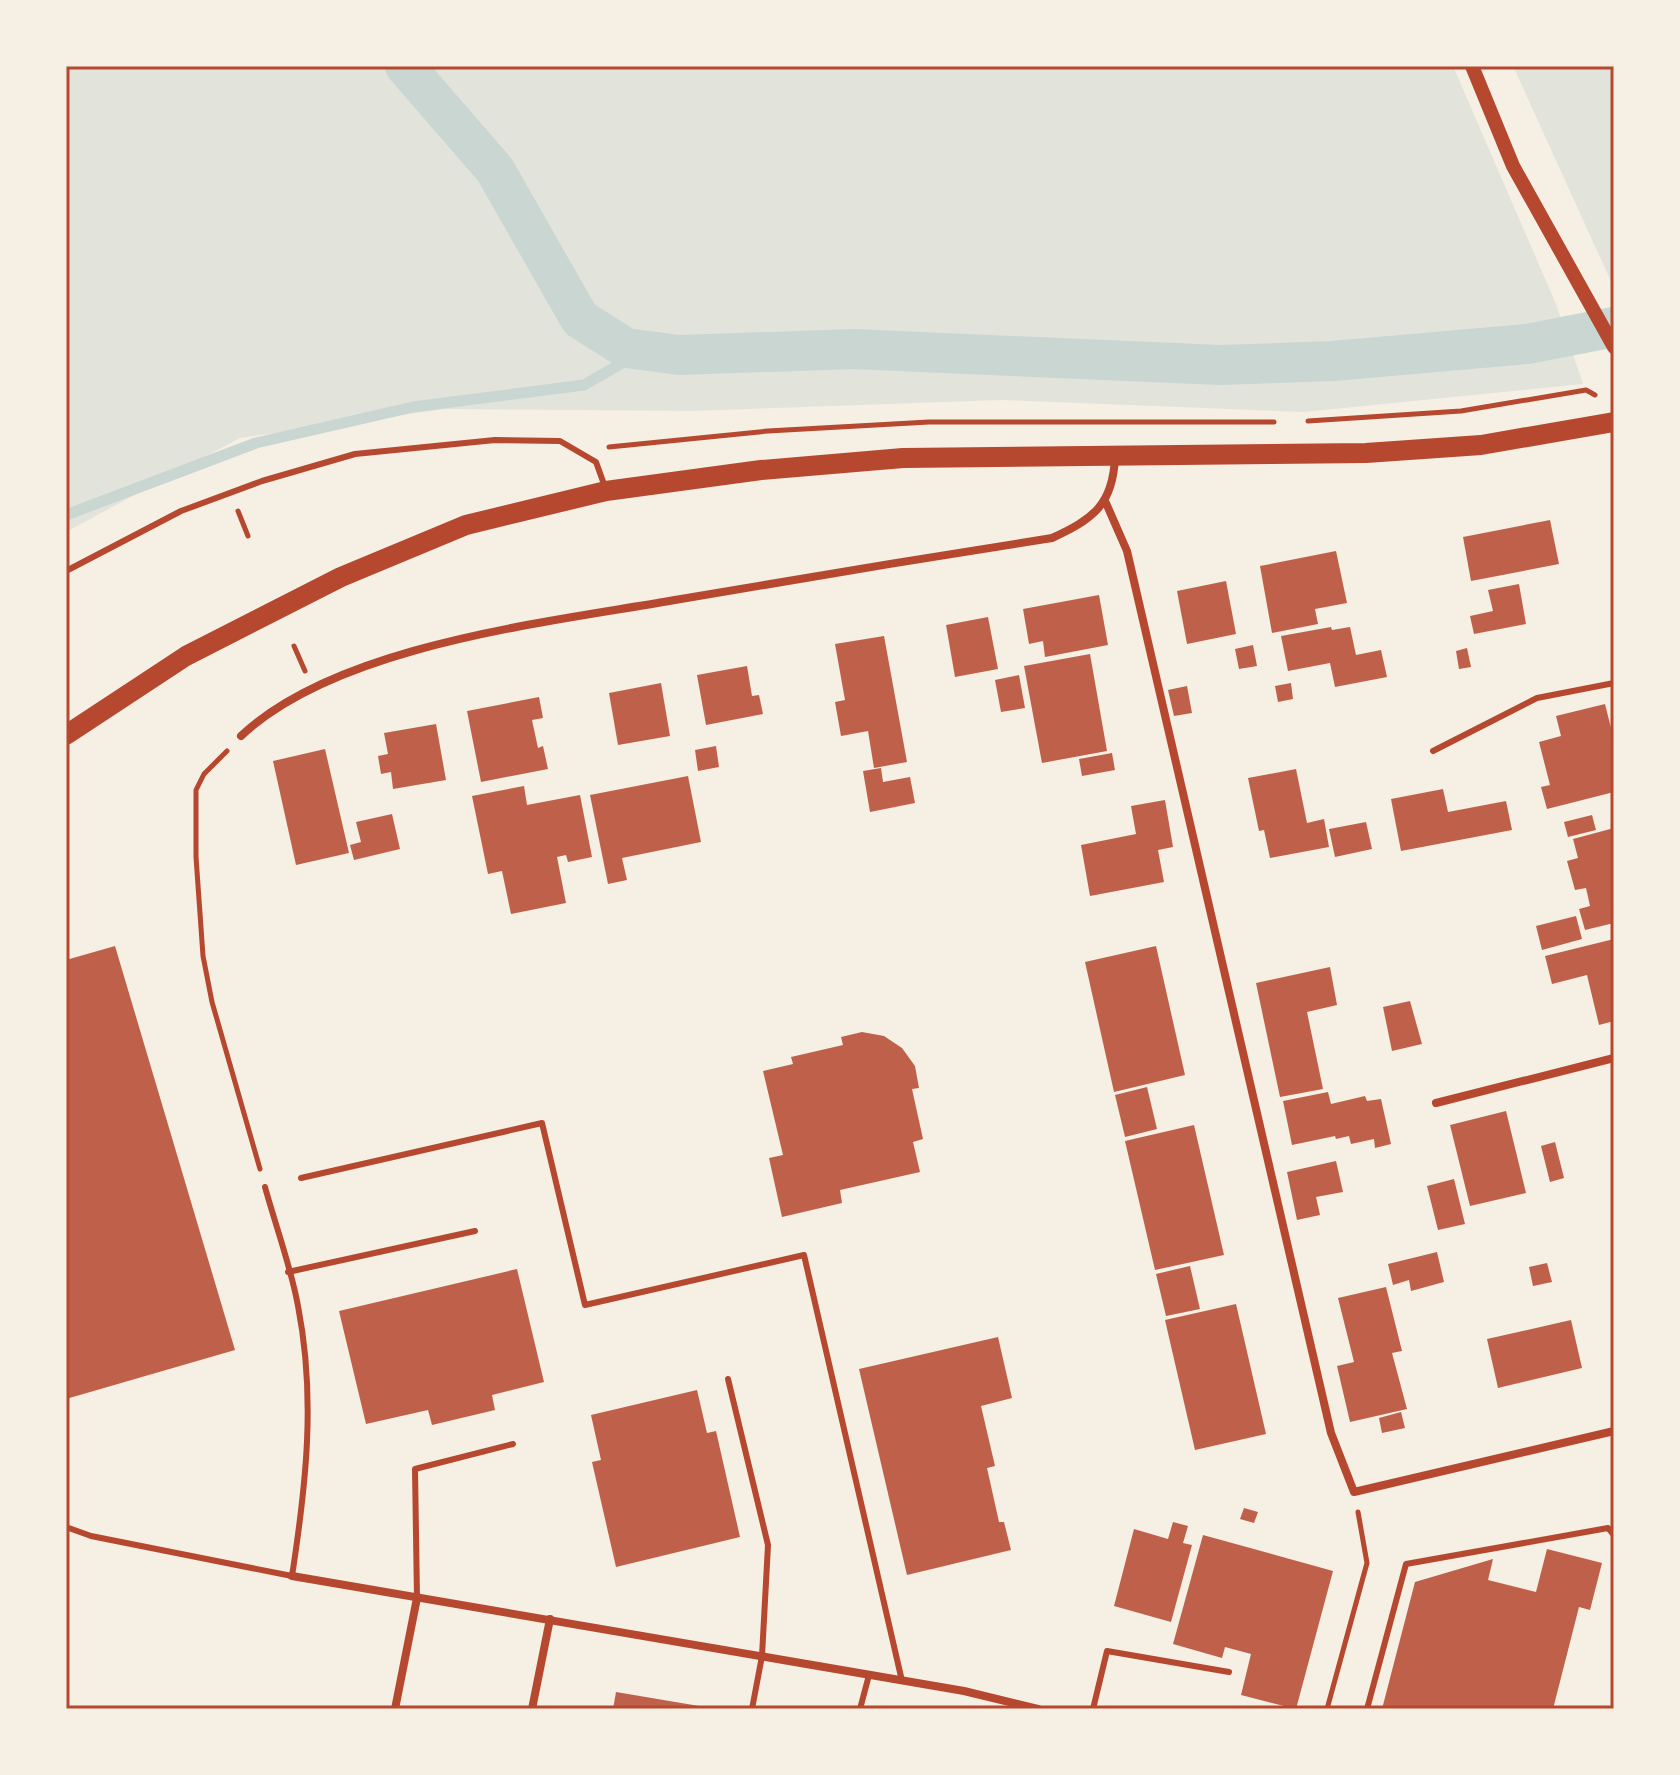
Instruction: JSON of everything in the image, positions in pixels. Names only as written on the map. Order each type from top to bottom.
[{"type":"main road","points":[[66,735],[186,656],[341,577],[466,525],[606,491],[761,470],[903,458],[1366,453],[1481,445],[1614,422]]},
{"type":"street","points":[[1472,66],[1513,166],[1614,347]]},
{"type":"street","points":[[241,736],[294,695],[412,653],[544,623],[1052,538],[1079,525],[1106,503],[1114,480],[1115,457]]},
{"type":"street","points":[[1106,503],[1127,551],[1331,1433],[1354,1492],[1614,1431]]},
{"type":"street","points":[[1436,1103],[1614,1058]]},
{"type":"street","points":[[292,1576],[964,1691],[1038,1709]]},
{"type":"street","points":[[395,1709],[417,1598]]},
{"type":"street","points":[[532,1709],[550,1619]]},
{"type":"lane","points":[[66,571],[181,511],[262,481],[355,454],[495,440],[560,441],[596,462],[606,491]]},
{"type":"lane","points":[[1433,751],[1537,698],[1614,683]]},
{"type":"lane","points":[[301,1178],[542,1123],[585,1305],[804,1255],[902,1681]]},
{"type":"lane","points":[[66,1527],[91,1536],[292,1576],[307,1479],[310,1401],[298,1305],[265,1187]]},
{"type":"lane","points":[[288,1272],[475,1231]]},
{"type":"lane","points":[[728,1379],[768,1545],[762,1656],[752,1709]]},
{"type":"lane","points":[[417,1598],[415,1469],[513,1444]]},
{"type":"lane","points":[[1367,1709],[1406,1564],[1608,1528],[1614,1535]]},
{"type":"lane","points":[[1093,1709],[1107,1651],[1229,1672]]},
{"type":"lane","points":[[860,1709],[869,1675]]},
{"type":"path","points":[[1295,422],[1461,411],[1586,390]]},
{"type":"path","points":[[580,450],[768,431],[929,422],[1279,422]]},
{"type":"path","points":[[241,736],[199,781],[195,808],[203,956],[212,1002],[251,1141]]},
{"type":"path","points":[[1327,1709],[1367,1563],[1354,1492]]},
{"type":"shaded area","points":[[66,66],[1453,66],[1556,304],[1583,384],[1304,412],[1001,400],[694,411],[444,409],[240,438],[66,532]]},
{"type":"shaded area","points":[[1513,66],[1614,66],[1614,288]]},
{"type":"building","points":[[1550,520],[1559,564],[1471,581],[1463,537]]},
{"type":"building","points":[[1336,551],[1347,603],[1315,609],[1318,624],[1272,633],[1260,566]]},
{"type":"building","points":[[1226,581],[1236,634],[1187,644],[1177,591]]},
{"type":"building","points":[[1519,584],[1526,624],[1474,634],[1470,616],[1493,611],[1488,590]]},
{"type":"building","points":[[1099,595],[1108,645],[1045,657],[1043,641],[1029,644],[1023,609]]},
{"type":"building","points":[[988,617],[998,669],[955,677],[946,625]]},
{"type":"building","points":[[1331,627],[1332,630],[1350,627],[1356,655],[1381,650],[1387,677],[1335,687],[1330,663],[1288,671],[1281,636]]},
{"type":"building","points":[[884,636],[907,762],[874,768],[868,731],[841,736],[835,702],[845,700],[835,644]]},
{"type":"building","points":[[1253,645],[1257,666],[1239,669],[1235,649]]},
{"type":"building","points":[[1467,648],[1471,667],[1459,669],[1456,651]]},
{"type":"building","points":[[1090,654],[1107,751],[1042,763],[1024,666]]},
{"type":"building","points":[[747,666],[752,696],[759,695],[763,714],[706,725],[697,675]]},
{"type":"building","points":[[1019,675],[1025,708],[1001,712],[995,680]]},
{"type":"building","points":[[661,683],[670,736],[618,745],[609,693]]},
{"type":"building","points":[[1291,683],[1293,699],[1278,702],[1275,686]]},
{"type":"building","points":[[1187,686],[1192,713],[1174,716],[1168,690]]},
{"type":"building","points":[[539,697],[543,718],[532,720],[538,748],[543,746],[548,769],[481,782],[467,711]]},
{"type":"building","points":[[1605,704],[1614,740],[1614,792],[1547,809],[1541,787],[1550,785],[1539,742],[1561,736],[1556,716]]},
{"type":"building","points":[[436,724],[446,780],[393,789],[391,772],[381,774],[378,756],[388,754],[384,733]]},
{"type":"building","points":[[716,746],[719,767],[698,771],[695,750]]},
{"type":"building","points":[[325,749],[349,853],[296,865],[273,761]]},
{"type":"building","points":[[1112,753],[1115,770],[1082,776],[1079,759]]},
{"type":"building","points":[[881,768],[883,782],[910,777],[915,803],[870,812],[863,771]]},
{"type":"building","points":[[1296,769],[1307,823],[1324,819],[1329,847],[1270,858],[1264,830],[1259,831],[1248,778]]},
{"type":"building","points":[[688,776],[701,842],[622,858],[627,880],[608,884],[590,795]]},
{"type":"building","points":[[524,786],[527,805],[580,795],[592,857],[568,862],[566,855],[557,857],[566,903],[511,914],[502,871],[488,874],[472,796]]},
{"type":"building","points":[[1443,789],[1448,812],[1506,801],[1512,830],[1401,851],[1391,799]]},
{"type":"building","points":[[1165,800],[1173,847],[1158,850],[1164,882],[1090,896],[1081,845],[1136,834],[1131,806]]},
{"type":"building","points":[[392,814],[400,849],[354,860],[350,845],[361,842],[356,822]]},
{"type":"building","points":[[1592,815],[1596,830],[1568,837],[1564,822]]},
{"type":"building","points":[[1366,822],[1372,849],[1335,857],[1329,829]]},
{"type":"building","points":[[1614,828],[1614,923],[1585,930],[1579,909],[1590,906],[1586,888],[1575,890],[1567,861],[1578,858],[1573,839]]},
{"type":"building","points":[[1576,916],[1582,939],[1542,950],[1536,926]]},
{"type":"building","points":[[1614,939],[1614,1021],[1599,1025],[1587,975],[1552,984],[1545,956]]},
{"type":"building","points":[[115,946],[235,1350],[66,1399],[66,960]]},
{"type":"building","points":[[1156,946],[1185,1075],[1114,1092],[1085,962]]},
{"type":"building","points":[[1330,967],[1337,1005],[1307,1012],[1323,1089],[1280,1097],[1256,983]]},
{"type":"building","points":[[1410,1001],[1422,1044],[1392,1051],[1383,1007]]},
{"type":"building","points":[[862,1032],[884,1036],[902,1048],[915,1066],[919,1088],[912,1089],[923,1139],[913,1142],[920,1172],[840,1190],[842,1203],[782,1217],[769,1158],[783,1155],[763,1071],[793,1064],[791,1057],[843,1045],[841,1037]]},
{"type":"building","points":[[1147,1087],[1157,1129],[1125,1137],[1115,1095]]},
{"type":"building","points":[[1328,1092],[1331,1104],[1365,1096],[1367,1101],[1381,1099],[1391,1144],[1375,1148],[1374,1139],[1351,1144],[1349,1136],[1336,1139],[1335,1136],[1292,1145],[1283,1101]]},
{"type":"building","points":[[1506,1111],[1526,1193],[1470,1206],[1450,1125]]},
{"type":"building","points":[[1194,1125],[1224,1255],[1155,1270],[1125,1141]]},
{"type":"building","points":[[1555,1142],[1564,1178],[1550,1182],[1541,1146]]},
{"type":"building","points":[[1336,1161],[1343,1192],[1316,1197],[1320,1215],[1297,1220],[1287,1172]]},
{"type":"building","points":[[1454,1179],[1465,1224],[1438,1230],[1427,1186]]},
{"type":"building","points":[[1437,1252],[1444,1282],[1411,1291],[1409,1280],[1393,1285],[1388,1264]]},
{"type":"building","points":[[1547,1263],[1552,1282],[1533,1286],[1529,1267]]},
{"type":"building","points":[[1190,1266],[1200,1309],[1166,1316],[1156,1274]]},
{"type":"building","points":[[517,1269],[544,1382],[492,1395],[495,1410],[432,1425],[428,1410],[366,1424],[339,1311]]},
{"type":"building","points":[[1386,1287],[1402,1351],[1392,1353],[1407,1409],[1350,1422],[1337,1366],[1354,1362],[1338,1298]]},
{"type":"building","points":[[1236,1304],[1266,1434],[1195,1450],[1165,1320]]},
{"type":"building","points":[[1571,1320],[1582,1368],[1498,1388],[1487,1339]]},
{"type":"building","points":[[998,1337],[1012,1398],[981,1406],[995,1466],[987,1468],[999,1522],[1004,1522],[1011,1550],[907,1575],[859,1369]]},
{"type":"building","points":[[697,1390],[707,1433],[716,1431],[740,1537],[616,1567],[592,1462],[601,1460],[591,1415]]},
{"type":"building","points":[[1401,1412],[1405,1428],[1382,1433],[1379,1418]]},
{"type":"building","points":[[1244,1508],[1258,1512],[1254,1523],[1240,1519]]},
{"type":"building","points":[[1173,1522],[1188,1526],[1183,1543],[1192,1545],[1171,1622],[1114,1606],[1134,1529],[1168,1539]]},
{"type":"building","points":[[1203,1535],[1333,1571],[1296,1709],[1241,1695],[1251,1654],[1225,1647],[1222,1658],[1173,1644]]},
{"type":"building","points":[[1547,1549],[1602,1563],[1590,1610],[1579,1607],[1553,1709],[1382,1709],[1415,1582],[1493,1559],[1488,1580],[1536,1592]]},
{"type":"building","points":[[616,1692],[705,1707],[705,1709],[613,1709]]},
{"type":"waterway","points":[[405,66],[495,170],[580,319],[626,348],[679,355],[853,349],[1220,365],[1333,361],[1527,344],[1614,327]]},
{"type":"waterway","points":[[66,515],[256,443],[413,407],[584,385],[643,351]]}]
